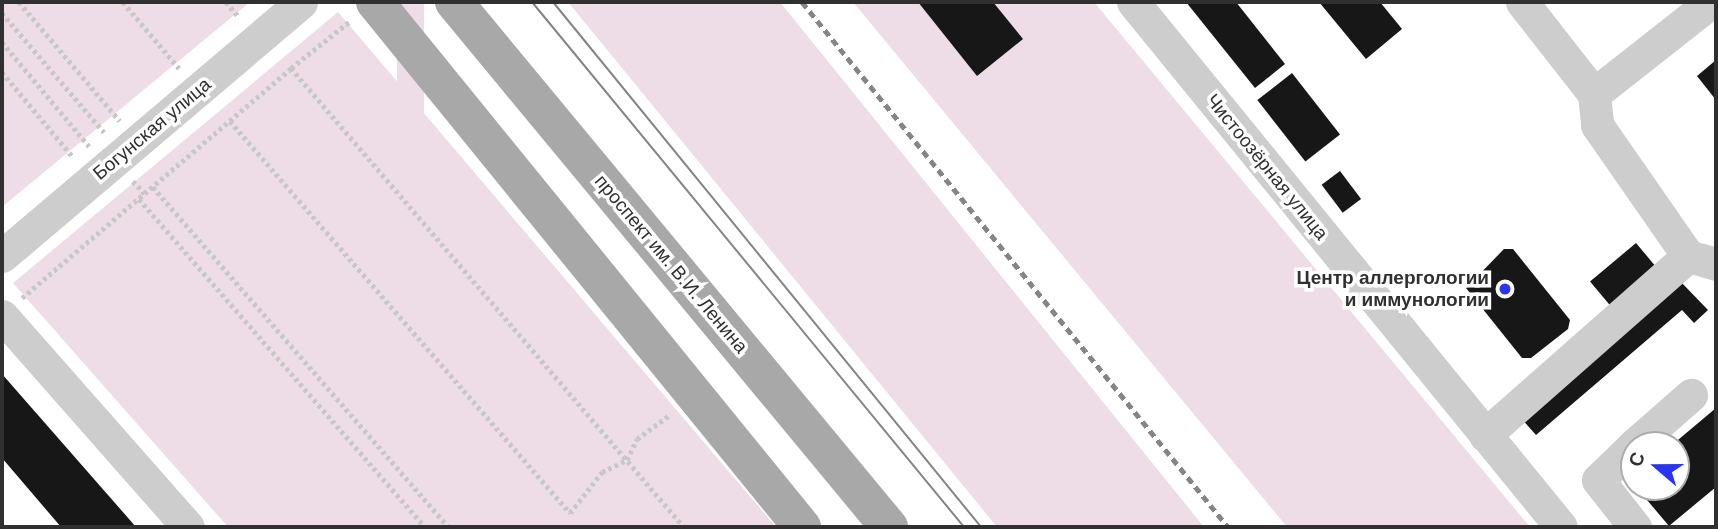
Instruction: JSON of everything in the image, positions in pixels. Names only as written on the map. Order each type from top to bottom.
[{"type":"main road","name":"проспект им. В.И. Ленина","points":[[454,2],[888,527]]},
{"type":"main road","points":[[364,10],[802,527]]},
{"type":"street","name":"Богунская улица","points":[[2,256],[302,2]]},
{"type":"street","name":"Чистоозёрная улица","points":[[1133,2],[1561,527]]},
{"type":"street","points":[[1485,435],[1702,260],[1597,125],[1594,94],[1522,2]]},
{"type":"street","points":[[1594,94],[1711,2]]},
{"type":"street","points":[[2,316],[188,527]]},
{"type":"street","points":[[1650,431],[1691,395]]},
{"type":"street","points":[[1620,459],[1598,480],[1635,527]]},
{"type":"path","points":[[19,2],[122,123]]},
{"type":"path","points":[[123,2],[181,71]]},
{"type":"path","points":[[226,2],[241,18]]},
{"type":"path","points":[[35,288],[291,68],[364,10]]},
{"type":"path","points":[[2,13],[108,137]]},
{"type":"path","points":[[2,42],[91,148]]},
{"type":"path","points":[[291,68],[684,527]]},
{"type":"path","points":[[2,72],[75,159],[65,168]]},
{"type":"path","points":[[230,121],[570,513],[602,472],[628,460],[637,439],[680,408]]},
{"type":"path","points":[[153,187],[449,527]]},
{"type":"path","points":[[139,199],[425,527]]},
{"type":"shaded area","points":[[2,2],[250,2],[2,207]]},
{"type":"shaded area","points":[[397,2],[424,2],[424,527],[397,527]]},
{"type":"shaded area","points":[[568,2],[780,2],[1204,527],[997,527]]},
{"type":"shaded area","points":[[853,2],[1094,2],[1530,527],[1287,527]]},
{"type":"shaded area","points":[[338,12],[776,527],[228,527],[13,283]]},
{"type":"building","points":[[918,2],[993,2],[1023,39],[977,76]]},
{"type":"building","points":[[1186,2],[1236,2],[1285,64],[1255,88]]},
{"type":"building","points":[[1319,2],[1380,2],[1402,29],[1366,59]]},
{"type":"building","points":[[1716,60],[1716,100],[1697,76]]},
{"type":"building","points":[[1292,73],[1340,134],[1305,162],[1257,100]]},
{"type":"building","points":[[1340,171],[1361,199],[1343,213],[1322,185]]},
{"type":"building","points":[[1636,243],[1656,267],[1610,305],[1590,282]]},
{"type":"building","points":[[1504,249],[1513,249],[1570,320],[1568,329],[1531,358],[1522,358],[1466,288]]},
{"type":"building","points":[[1680,281],[1708,310],[1694,323],[1682,310],[1536,435],[1521,418]]},
{"type":"building","points":[[2,374],[136,527],[61,527],[2,458]]},
{"type":"building","points":[[1716,408],[1716,487],[1669,526],[1648,501],[1690,501],[1689,431]]},
{"type":"tram line","points":[[532,2],[964,527]]},
{"type":"tram line","points":[[553,2],[981,527]]},
{"type":"railway","points":[[802,2],[1228,527]]},
{"type":"place","name":"Центр аллергологии и иммунологии","points":[[1505,289]]}]
